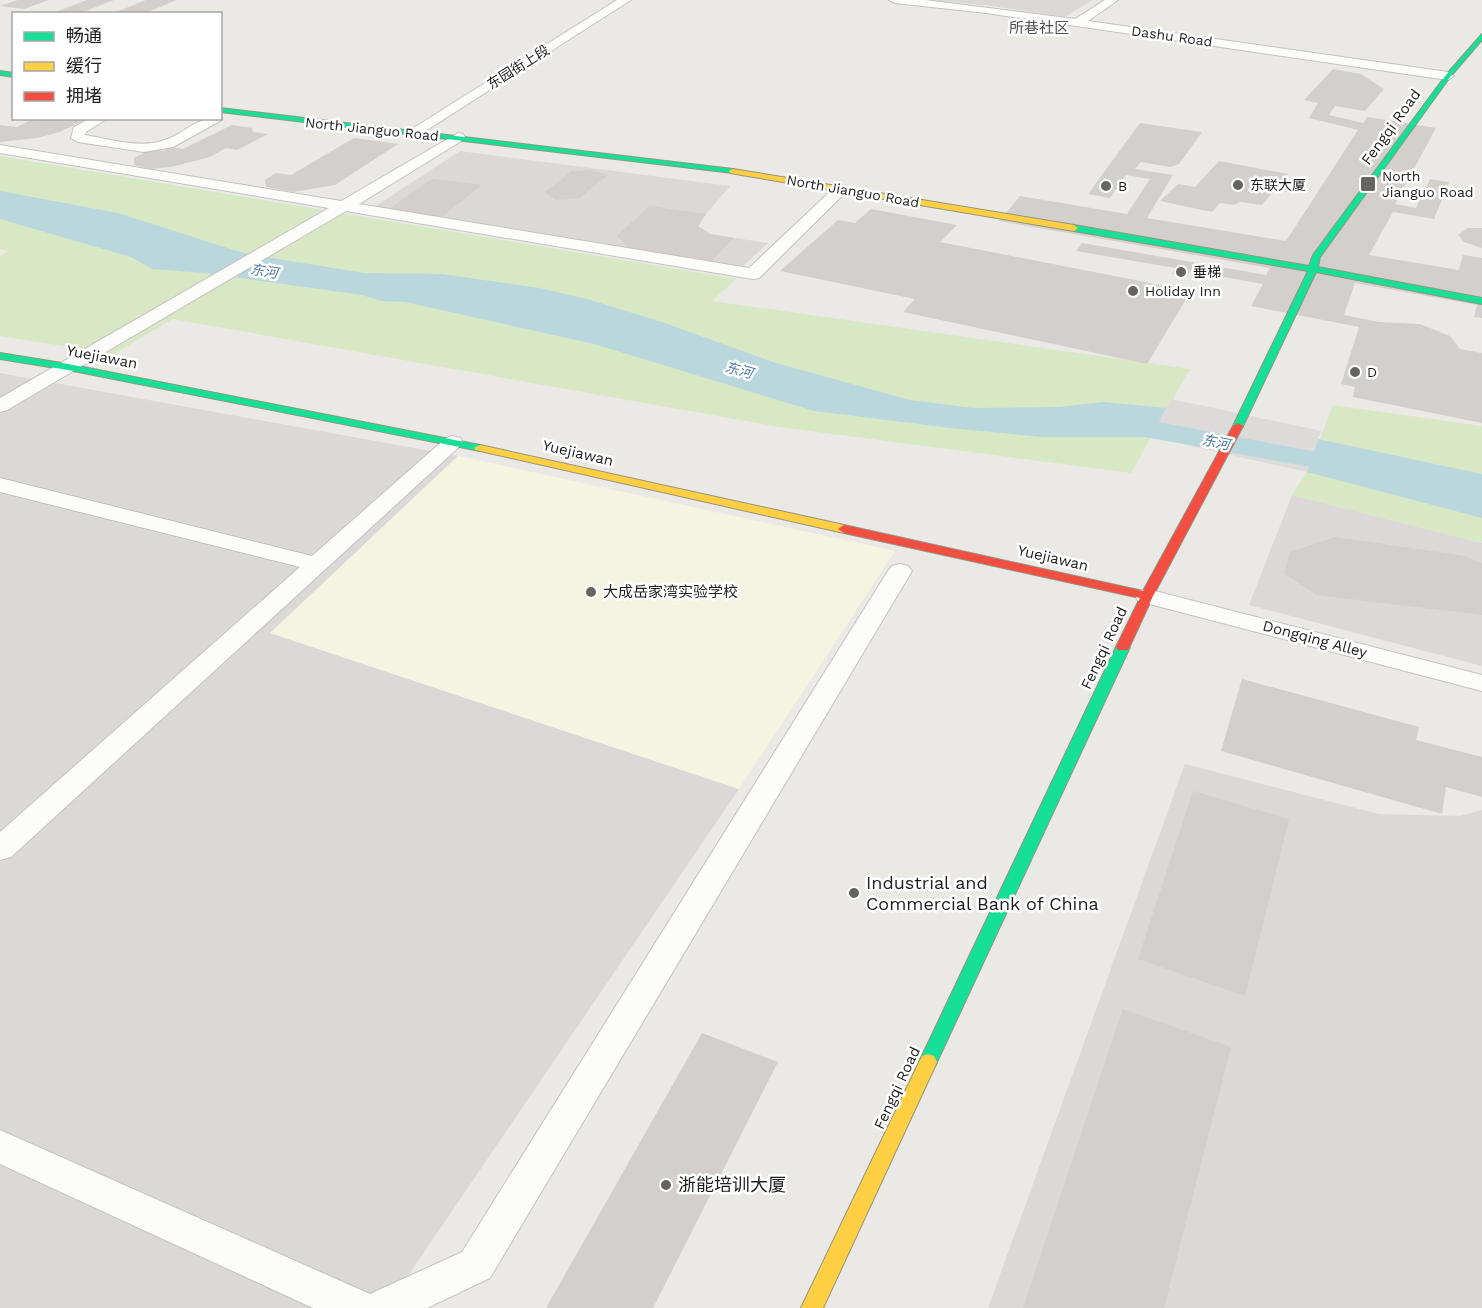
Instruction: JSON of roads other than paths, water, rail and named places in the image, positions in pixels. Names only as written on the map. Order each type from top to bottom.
[{"type":"main road","name":"Fengqi Road","points":[[812,1308],[1147,596],[1225,454],[1314,263],[1448,76],[1480,41]]},
{"type":"main road","name":"North Jianguo Road","points":[[223,109],[424,125],[865,183],[1314,263],[1482,301]]},
{"type":"main road","name":"North Jianguo Road","points":[[223,109],[411,134],[458,137],[753,174],[1314,263],[1482,287]]},
{"type":"main road","name":"Yuejiawan","points":[[0,356],[68,367],[453,442],[1147,596]]},
{"type":"street","name":"东园街上段","points":[[411,134],[625,0]]},
{"type":"street","name":"Dashu Road","points":[[895,0],[1077,23],[1448,76]]},
{"type":"street","points":[[1077,23],[1112,0]]},
{"type":"street","points":[[98,120],[79,130],[78,138],[144,148],[168,144],[211,120]]},
{"type":"street","points":[[0,406],[344,207],[458,137]]},
{"type":"street","points":[[0,149],[753,274],[841,189]]},
{"type":"street","points":[[0,849],[453,442]]},
{"type":"street","points":[[0,485],[317,564]]},
{"type":"street","points":[[383,1308],[476,1265],[900,571]]},
{"type":"street","name":"Dongqing Alley","points":[[1147,596],[1482,683]]},
{"type":"street","points":[[0,1146],[357,1308]]},
{"type":"water","points":[[0,191],[118,213],[240,252],[272,258],[364,273],[442,274],[540,288],[587,299],[662,322],[776,363],[910,400],[973,408],[1059,407],[1103,402],[1167,408],[1151,437],[1043,437],[814,411],[594,344],[405,302],[382,301],[362,295],[203,273],[152,269],[131,257],[0,219]]},
{"type":"water","points":[[1318,439],[1482,474],[1482,518],[1307,472]]},
{"type":"waterway","name":"东河","points":[[1110,423],[1121,423],[1354,467]]},
{"type":"place","name":"North Jianguo Road","points":[[1368,184]]},
{"type":"place","name":"东联大厦","points":[[1238,185]]},
{"type":"place","name":"B","points":[[1106,186]]},
{"type":"place","name":"垂梯","points":[[1181,272]]},
{"type":"place","name":"Holiday Inn","points":[[1133,291]]},
{"type":"place","name":"D","points":[[1355,372]]},
{"type":"place","name":"大成岳家湾实验学校","points":[[591,592]]},
{"type":"place","name":"Industrial and Commercial Bank of China","points":[[854,893]]},
{"type":"place","name":"浙能培训大厦","points":[[666,1185]]},
{"type":"district","name":"所巷社区","points":[[1039,28]]}]
